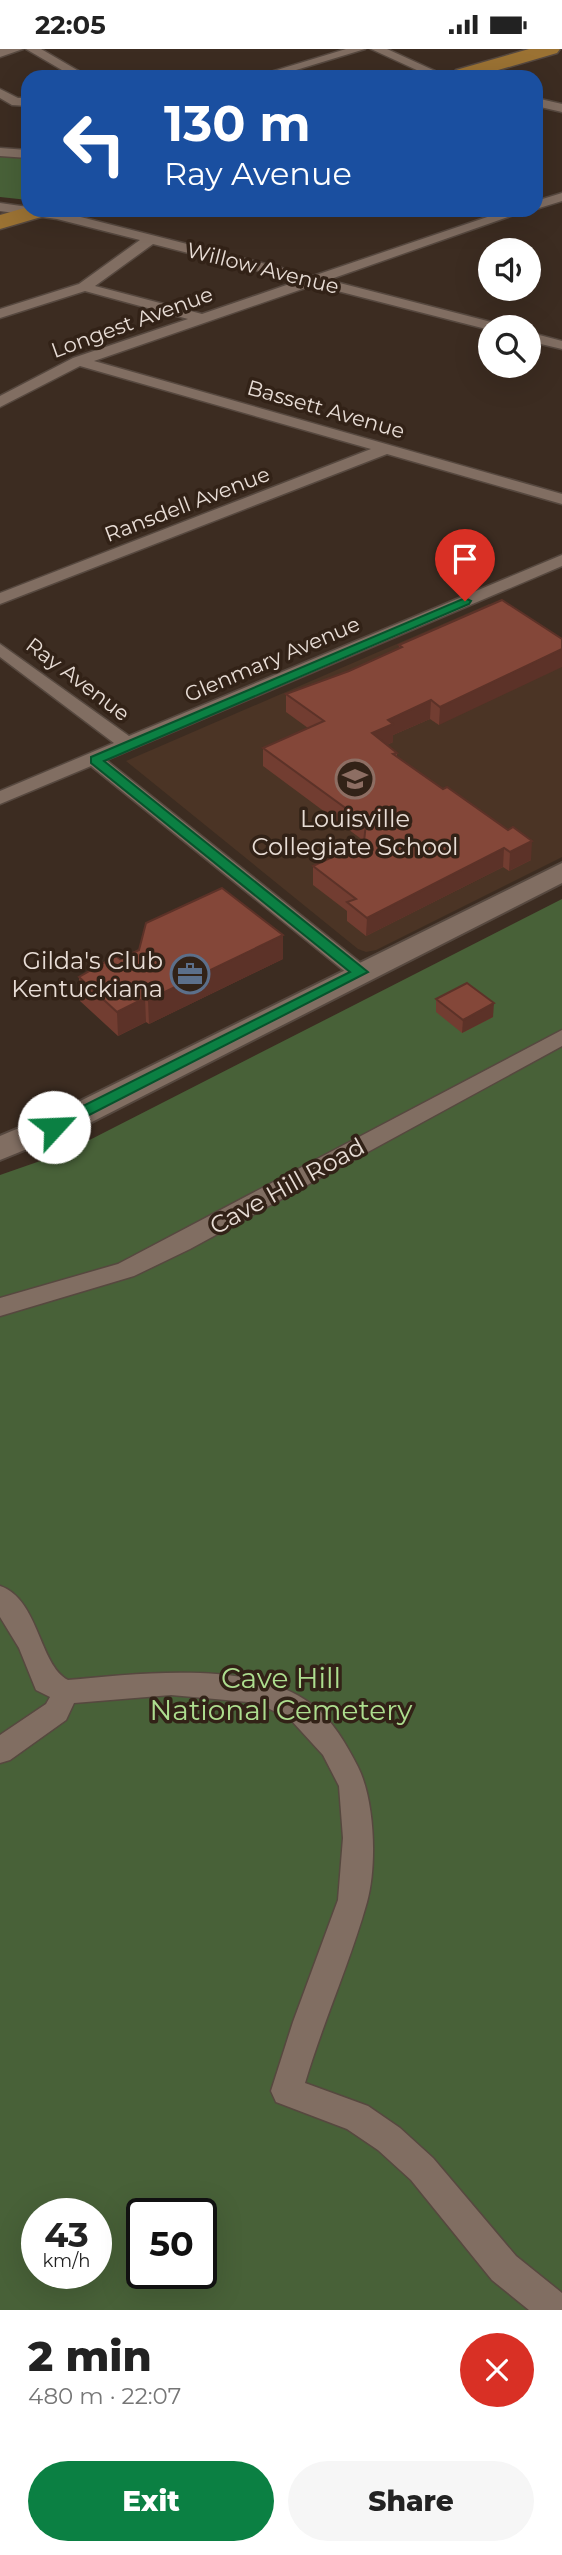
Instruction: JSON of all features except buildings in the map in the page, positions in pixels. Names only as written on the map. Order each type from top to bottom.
[{"type":"main road","points":[[486,70],[550,49]]},
{"type":"main road","name":"Willow Avenue","points":[[0,204],[21,207]]},
{"type":"main road","points":[[0,222],[21,215]]},
{"type":"main road","points":[[0,1149],[75,1117],[562,872]]},
{"type":"street","points":[[0,53],[17,49]]},
{"type":"street","points":[[32,49],[70,70]]},
{"type":"street","points":[[285,70],[359,49]]},
{"type":"street","points":[[377,49],[422,70]]},
{"type":"street","points":[[0,93],[21,102]]},
{"type":"street","points":[[543,104],[562,108]]},
{"type":"street","points":[[0,152],[21,154]]},
{"type":"street","points":[[543,204],[562,197]]},
{"type":"street","points":[[543,210],[554,215]]},
{"type":"street","name":"Willow Avenue","points":[[65,217],[478,323]]},
{"type":"street","name":"Longest Avenue","points":[[0,402],[78,362],[500,217]]},
{"type":"street","points":[[0,314],[84,287],[151,239]]},
{"type":"street","points":[[84,287],[203,318]]},
{"type":"street","points":[[541,339],[562,345]]},
{"type":"street","name":"Bassett Avenue","points":[[78,362],[562,499]]},
{"type":"street","name":"Ransdell Avenue","points":[[0,599],[389,448]]},
{"type":"street","name":"Glenmary Avenue","points":[[0,798],[562,560]]},
{"type":"street","name":"Ray Avenue","points":[[0,649],[129,745]]},
{"type":"street","points":[[95,760],[360,972]]},
{"type":"street","name":"Cave Hill Road","points":[[0,1307],[126,1271],[562,1037]]},
{"type":"street","points":[[0,1597],[15,1614],[37,1652],[46,1682],[66,1692],[171,1683],[261,1692],[301,1712],[333,1746],[353,1786],[358,1838],[353,1900],[308,2022],[287,2091],[357,2117],[389,2139],[422,2169],[504,2268],[556,2310]]},
{"type":"street","points":[[0,1751],[56,1712],[66,1692]]},
{"type":"shaded area","name":"Louisville Collegiate School","points":[[489,604],[562,651],[562,857],[376,950],[366,952],[358,949],[126,761]]},
{"type":"green space","points":[[0,155],[21,156],[21,199],[0,197]]},
{"type":"green space","name":"Cave Hill National Cemetery","points":[[562,899],[562,2310],[0,2310],[0,1175],[66,1152]]},
{"type":"place","name":"Louisville Collegiate School","points":[[355,779]]},
{"type":"place","name":"Gilda's Club Kentuckiana","points":[[190,974]]},
{"type":"route","points":[[54,1127],[360,972],[95,760],[465,601]]}]
